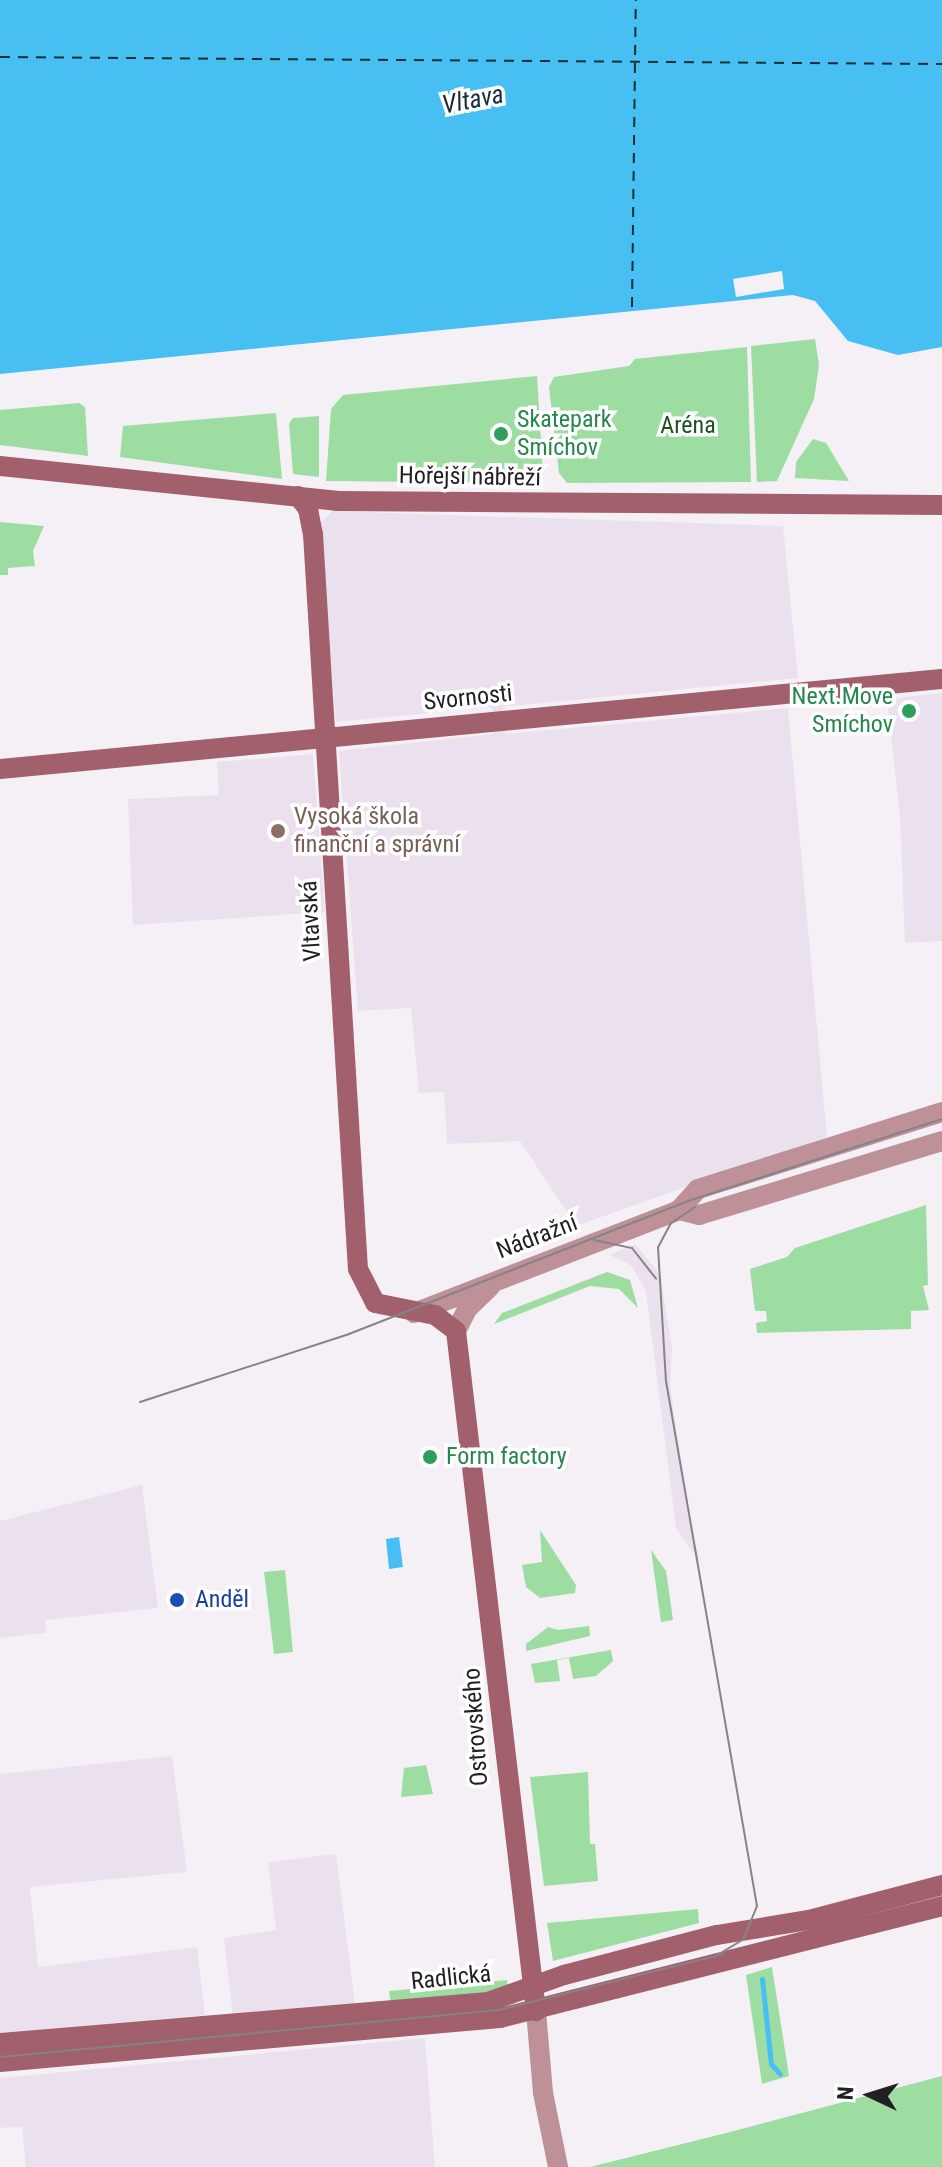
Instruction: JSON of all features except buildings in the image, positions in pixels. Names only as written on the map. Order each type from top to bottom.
[{"type":"main road","name":"Hořejší nábřeží","points":[[0,466],[298,496],[504,504],[942,505]]},
{"type":"main road","name":"Vltavská","points":[[298,496],[312,520],[358,1269],[375,1303],[414,1313]]},
{"type":"main road","name":"Svornosti","points":[[0,769],[942,679]]},
{"type":"main road","points":[[414,1313],[443,1318],[456,1331]]},
{"type":"main road","name":"Ostrovského","points":[[456,1331],[536,2011]]},
{"type":"main road","name":"Radlická","points":[[4,2043],[488,2002],[717,1935],[809,1920],[942,1885]]},
{"type":"main road","name":"Radlická","points":[[0,2062],[490,2019],[536,2011],[942,1906]]},
{"type":"street","name":"Nádražní","points":[[414,1313],[679,1210],[698,1189],[942,1112]]},
{"type":"street","name":"Nádražní","points":[[679,1210],[699,1215],[942,1141]]},
{"type":"street","points":[[456,1331],[467,1309],[497,1281]]},
{"type":"street","name":"Ostrovského","points":[[536,2011],[543,2093],[558,2167]]},
{"type":"shaded area","points":[[332,511],[783,526],[798,678],[503,707],[505,734],[788,708],[827,1137],[576,1226],[520,1141],[447,1144],[444,1092],[419,1093],[411,1008],[358,1011],[339,751],[493,734],[492,707],[336,722],[320,523]]},
{"type":"shaded area","points":[[942,693],[942,941],[905,943],[900,817],[887,699]]},
{"type":"shaded area","points":[[313,754],[325,912],[133,925],[128,799],[219,795],[217,762]]},
{"type":"shaded area","points":[[635,1244],[660,1274],[672,1347],[670,1386],[692,1531],[701,1563],[676,1528],[646,1292],[632,1266],[610,1255]]},
{"type":"shaded area","points":[[142,1485],[158,1608],[45,1620],[46,1633],[0,1638],[0,1521]]},
{"type":"shaded area","points":[[172,1756],[187,1872],[30,1887],[38,1967],[197,1947],[205,2015],[0,2033],[0,1774]]},
{"type":"shaded area","points":[[336,1854],[355,2004],[233,2018],[224,1938],[276,1930],[268,1862]]},
{"type":"shaded area","points":[[425,2038],[435,2167],[26,2167],[22,2127],[0,2128],[0,2078]]},
{"type":"green space","points":[[815,339],[819,365],[814,399],[777,481],[757,482],[751,346]]},
{"type":"green space","name":"Aréna","points":[[747,347],[751,482],[567,483],[559,473],[549,387],[554,377],[629,366],[635,359]]},
{"type":"green space","points":[[537,376],[543,473],[535,483],[326,481],[331,409],[343,395]]},
{"type":"green space","points":[[79,403],[85,407],[88,456],[0,445],[0,410]]},
{"type":"green space","points":[[276,413],[282,479],[120,457],[123,426]]},
{"type":"green space","points":[[319,416],[319,477],[293,474],[289,424],[293,418]]},
{"type":"green space","points":[[813,439],[826,443],[849,481],[795,478],[796,462]]},
{"type":"green space","points":[[0,522],[44,526],[33,551],[35,566],[8,568],[8,575],[0,575]]},
{"type":"green space","points":[[926,1205],[928,1285],[923,1286],[929,1310],[911,1311],[911,1329],[757,1333],[756,1323],[767,1321],[766,1311],[755,1311],[750,1269],[787,1257],[795,1248]]},
{"type":"green space","points":[[607,1272],[630,1280],[638,1308],[619,1289],[590,1286],[494,1324],[502,1313]]},
{"type":"green space","points":[[540,1530],[576,1585],[575,1593],[540,1598],[526,1587],[522,1565],[542,1562]]},
{"type":"green space","points":[[651,1550],[666,1571],[673,1620],[661,1622]]},
{"type":"green space","points":[[285,1570],[293,1652],[274,1654],[264,1572]]},
{"type":"green space","points":[[589,1626],[590,1636],[526,1651],[526,1644],[548,1627],[558,1630]]},
{"type":"green space","points":[[611,1650],[613,1661],[596,1676],[573,1679],[569,1658],[557,1660],[560,1681],[535,1683],[531,1664]]},
{"type":"green space","points":[[426,1765],[433,1794],[401,1797],[404,1768]]},
{"type":"green space","points":[[588,1772],[590,1844],[595,1844],[598,1881],[544,1886],[530,1777]]},
{"type":"green space","points":[[698,1909],[699,1923],[553,1961],[547,1923]]},
{"type":"green space","points":[[772,1967],[789,2076],[762,2084],[746,1975]]},
{"type":"green space","points":[[507,1980],[509,1995],[391,2005],[389,1991]]},
{"type":"green space","points":[[942,2076],[942,2167],[590,2167],[734,2131]]},
{"type":"water","name":"Vltava","points":[[0,0],[942,0],[942,347],[898,355],[848,341],[815,301],[793,295],[0,374]]},
{"type":"water","points":[[399,1537],[403,1567],[389,1569],[386,1539]]},
{"type":"pier","points":[[782,271],[784,289],[736,297],[733,279]]},
{"type":"waterway","points":[[762,1979],[771,2064],[780,2074]]},
{"type":"ferry route","points":[[632,307],[636,0]]},
{"type":"ferry route","points":[[0,57],[942,64]]},
{"type":"tram line","points":[[140,1402],[349,1334],[688,1201],[942,1119]]},
{"type":"tram line","points":[[695,1207],[671,1223],[658,1247],[666,1381],[757,1906],[744,1939],[714,1957]]},
{"type":"tram line","points":[[594,1240],[632,1248],[656,1279]]},
{"type":"tram line","points":[[0,2057],[499,2010],[723,1954]]},
{"type":"place","name":"Skatepark Smíchov","points":[[501,434]]},
{"type":"place","name":"Next.Move Smíchov","points":[[909,711]]},
{"type":"place","name":"Vysoká škola finanční a správní","points":[[278,831]]},
{"type":"place","name":"Form factory","points":[[430,1457]]},
{"type":"place","name":"Anděl","points":[[177,1600]]}]
